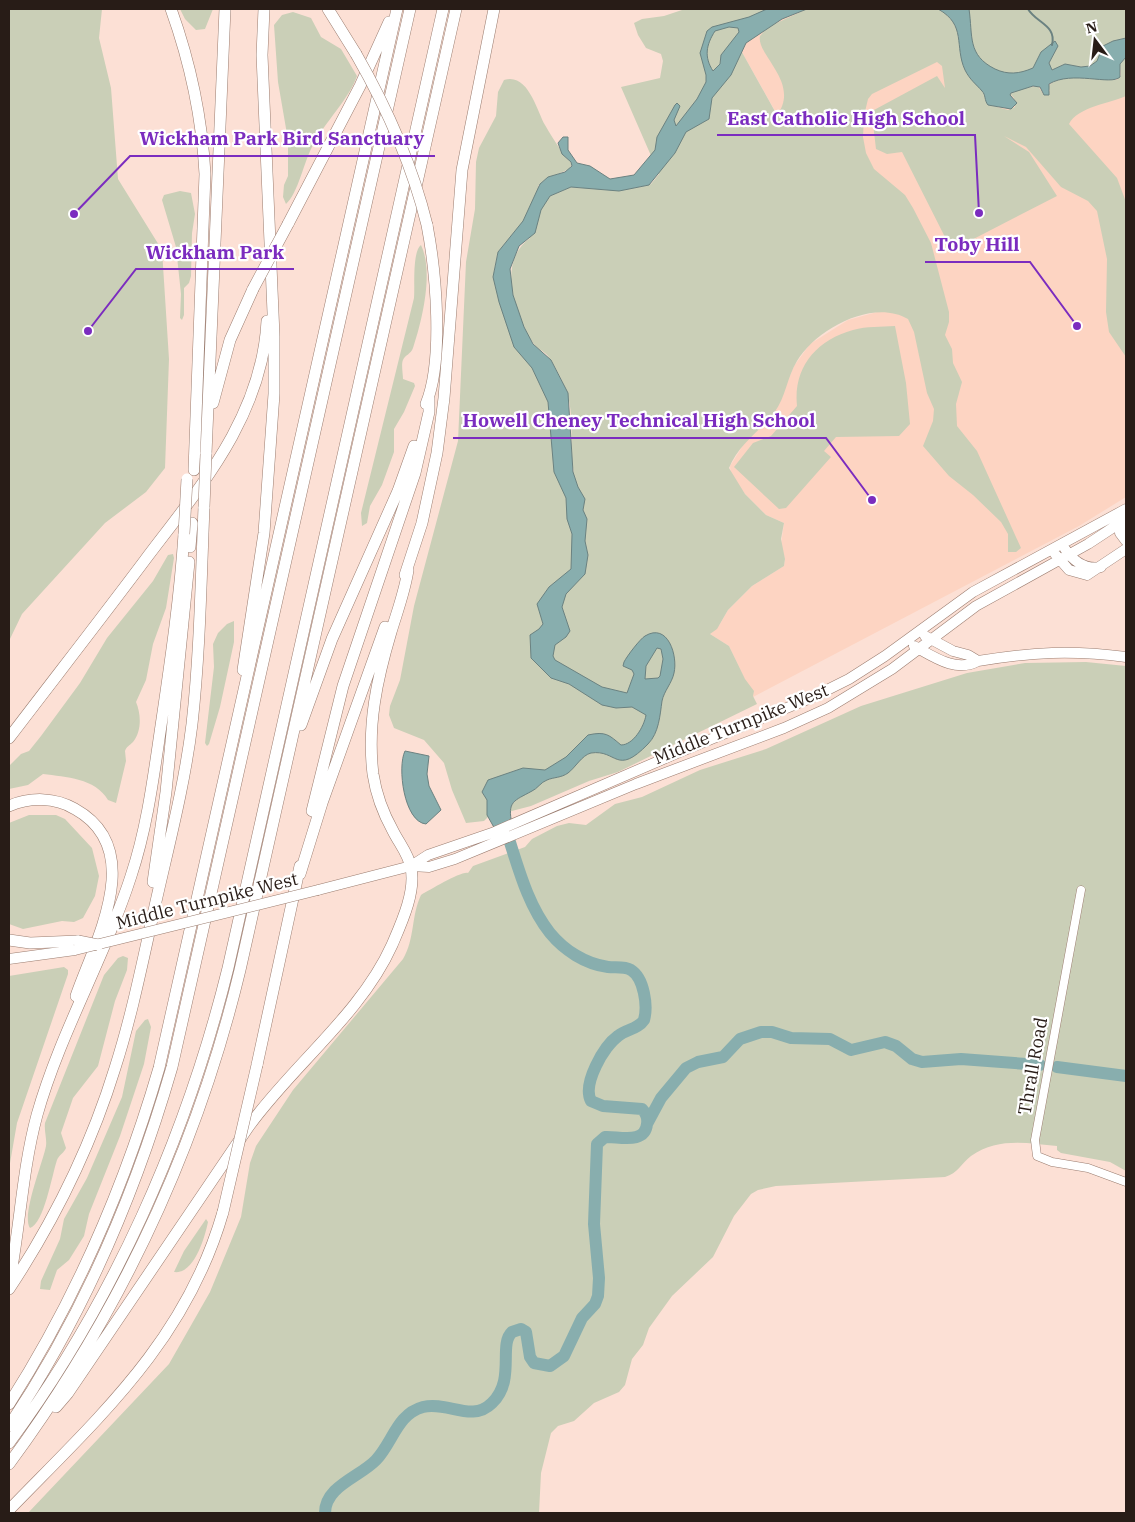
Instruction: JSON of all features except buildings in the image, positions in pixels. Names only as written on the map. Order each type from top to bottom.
[{"type":"highway","points":[[49,1080],[121,904],[140,847],[152,789],[168,679],[191,475],[200,334],[205,200],[203,147],[191,76],[171,9]]},
{"type":"highway","points":[[9,1288],[50,1222],[85,1149],[109,1087],[126,1030],[181,790],[192,724],[198,660],[208,429],[207,391],[225,9]]},
{"type":"highway","points":[[242,701],[244,659],[262,549],[270,478],[275,362],[262,55],[264,9]]},
{"type":"highway","points":[[9,1510],[117,1398],[149,1359],[169,1329],[196,1281],[214,1240],[223,1212],[257,1066],[300,874],[304,848],[336,712],[352,659],[410,491],[427,421],[434,360],[436,308],[427,225],[414,179],[401,144],[356,54],[328,9]]},
{"type":"highway","points":[[208,429],[225,355],[253,289],[360,86],[396,9]]},
{"type":"highway","points":[[9,1404],[45,1345],[84,1271],[112,1209],[138,1139],[169,1029],[396,9]]},
{"type":"highway","points":[[9,1426],[61,1341],[103,1258],[137,1178],[172,1067],[410,9]]},
{"type":"highway","points":[[9,1443],[74,1344],[128,1244],[172,1145],[206,1050],[228,968],[443,9]]},
{"type":"highway","points":[[9,1464],[42,1417],[94,1335],[122,1286],[160,1205],[194,1123],[235,992],[456,9]]},
{"type":"highway","points":[[42,1417],[68,1393],[260,1110],[348,1011],[376,973],[392,943],[404,911],[411,883],[411,866],[379,801],[373,775],[371,742],[375,695],[423,518],[438,445],[444,398],[462,170],[494,9]]},
{"type":"highway","points":[[484,58],[501,9]]},
{"type":"highway","points":[[9,738],[205,479],[235,433],[252,397],[262,358],[270,267]]},
{"type":"highway","points":[[291,744],[305,716],[332,639],[403,478],[429,398]]},
{"type":"highway","points":[[145,950],[144,925],[166,792],[192,523],[191,475]]},
{"type":"highway","points":[[300,874],[322,803],[408,570]]},
{"type":"highway","points":[[9,806],[26,801],[44,800],[57,802],[76,810],[92,821],[108,845],[113,865],[113,883],[107,906],[53,1059],[30,1147],[9,1288]]},
{"type":"highway","points":[[9,940],[30,943],[98,944]]},
{"type":"main road","name":"Middle Turnpike West","points":[[520,827],[603,785],[816,696],[858,674],[970,594],[1126,509]]},
{"type":"main road","name":"Middle Turnpike West","points":[[98,944],[411,866],[432,866],[520,827],[607,796],[814,714],[865,687],[986,599],[1059,560],[1123,521]]},
{"type":"main road","points":[[1123,521],[1120,534],[1126,541]]},
{"type":"main road","points":[[1062,544],[1076,562],[1085,566],[1102,567]]},
{"type":"main road","points":[[1052,549],[1069,570],[1082,575],[1091,574],[1126,549]]},
{"type":"main road","points":[[918,632],[953,651],[978,660]]},
{"type":"main road","points":[[905,642],[954,665],[968,666],[978,660],[1054,651],[1126,657]]},
{"type":"main road","points":[[603,785],[607,796]]},
{"type":"main road","points":[[9,959],[76,945]]},
{"type":"street","name":"Thrall Road","points":[[1081,890],[1035,1140],[1037,1156],[1052,1162],[1088,1168],[1126,1182]]},
{"type":"shaded area","points":[[787,9],[1126,9],[1126,497],[1079,526],[753,697],[729,646],[710,634],[720,624],[728,610],[752,586],[784,566],[785,559],[781,544],[784,523],[766,515],[745,494],[731,475],[730,466],[745,442],[776,409],[794,366],[810,344],[848,320],[887,311],[738,45]]},
{"type":"green space","points":[[9,9],[102,9],[99,38],[111,88],[118,179],[162,250],[169,359],[165,468],[146,492],[105,523],[22,614],[9,641]]},
{"type":"green space","points":[[180,9],[213,9],[205,29],[196,30],[185,19]]},
{"type":"green space","points":[[685,9],[787,9],[738,45],[777,115],[783,103],[784,92],[776,71],[764,52],[760,36],[768,27],[807,9],[938,9],[953,22],[966,71],[983,92],[987,102],[990,105],[1008,110],[1015,107],[1014,98],[1010,94],[1024,88],[1038,86],[1043,94],[1050,91],[1048,87],[1053,82],[1070,77],[1117,80],[1121,75],[1120,64],[1126,57],[1126,96],[1079,113],[1069,124],[1117,178],[1126,202],[1126,357],[1109,332],[1106,312],[1107,259],[1097,211],[1088,201],[1061,187],[1026,147],[1004,136],[1029,152],[1057,196],[958,247],[948,243],[902,152],[887,154],[876,149],[872,115],[874,110],[937,76],[945,88],[942,66],[937,62],[872,94],[868,99],[864,116],[863,137],[866,153],[874,169],[905,195],[931,243],[949,312],[949,322],[945,335],[952,349],[953,363],[962,382],[956,404],[957,426],[977,451],[1021,548],[1016,552],[1008,552],[1008,534],[1001,522],[973,495],[949,476],[923,446],[933,421],[934,409],[927,393],[914,332],[908,319],[894,313],[879,312],[846,320],[817,338],[806,349],[794,367],[778,407],[738,452],[729,468],[745,494],[766,515],[784,523],[781,539],[785,559],[784,566],[752,586],[728,610],[717,629],[710,634],[729,646],[745,679],[754,691],[753,696],[757,704],[618,772],[589,781],[531,806],[488,817],[484,821],[466,823],[452,790],[444,763],[424,740],[394,728],[389,715],[390,706],[400,680],[414,606],[458,441],[466,262],[475,209],[476,162],[479,148],[496,116],[498,92],[504,80],[512,79],[525,87],[530,94],[549,132],[572,164],[569,169],[548,178],[538,186],[548,197],[571,187],[612,190],[651,184],[659,174],[621,87],[660,78],[663,61],[661,54],[646,48],[638,35],[634,23],[642,19],[664,16]],"holes":[[[516,230],[530,238],[520,248],[514,260],[511,274],[512,289],[515,304],[526,332],[535,346],[550,359],[566,390],[570,409],[574,473],[561,443],[538,362],[494,271],[498,252]]]},
{"type":"green space","points":[[956,9],[1126,9],[1126,38],[1103,46],[1097,61],[1090,66],[1081,67],[1065,64],[1052,70],[1049,63],[1058,46],[1038,68],[992,91]]},
{"type":"green space","points":[[293,12],[311,18],[321,37],[341,49],[357,76],[348,93],[313,145],[294,193],[286,204],[283,197],[284,185],[288,176],[288,140],[278,82],[274,25],[282,15]]},
{"type":"green space","points":[[180,191],[191,193],[195,214],[192,233],[191,276],[189,283],[184,288],[184,315],[182,320],[180,318],[181,294],[176,247],[162,200],[164,195]]},
{"type":"green space","points":[[421,245],[427,269],[423,311],[413,348],[402,362],[403,379],[414,383],[415,386],[404,412],[394,429],[394,452],[382,485],[370,506],[367,523],[362,526],[361,513],[414,298],[415,262]]},
{"type":"green space","points":[[895,326],[906,383],[910,424],[899,436],[836,437],[824,451],[831,457],[786,508],[779,509],[734,467],[753,443],[771,436],[797,406],[797,392],[803,368],[818,348],[828,341],[853,330]]},
{"type":"green space","points":[[173,554],[174,558],[166,608],[153,644],[146,680],[136,702],[140,717],[138,733],[125,751],[126,761],[116,803],[108,800],[96,787],[88,783],[61,776],[43,774],[28,785],[9,789],[9,766],[21,754],[29,751],[41,736],[80,683],[107,638],[153,581],[168,555]]},
{"type":"green space","points":[[234,621],[234,642],[220,707],[207,746],[205,743],[214,667],[213,644],[218,633],[227,624]]},
{"type":"green space","points":[[1086,662],[1126,666],[1126,1171],[1110,1162],[1061,1153],[1057,1150],[1057,1146],[1013,1143],[992,1146],[981,1150],[971,1156],[953,1173],[945,1177],[776,1186],[758,1190],[751,1194],[734,1216],[713,1257],[672,1296],[649,1328],[643,1345],[632,1359],[625,1385],[619,1392],[594,1403],[574,1421],[558,1426],[551,1433],[541,1473],[539,1513],[28,1513],[169,1364],[210,1292],[241,1217],[250,1163],[256,1146],[293,1090],[403,959],[409,944],[421,895],[452,878],[468,873],[473,866],[525,847],[532,839],[557,826],[569,823],[586,825],[615,804],[642,797],[700,770],[766,749],[861,706],[967,673],[1025,663]]},
{"type":"green space","points":[[29,815],[56,815],[65,819],[92,848],[99,876],[95,896],[83,918],[74,922],[62,921],[23,929],[9,924],[9,823]]},
{"type":"green space","points":[[123,956],[128,958],[127,970],[115,1001],[98,1066],[73,1098],[61,1133],[66,1148],[57,1160],[47,1198],[39,1218],[35,1225],[30,1228],[28,1212],[30,1201],[46,1146],[45,1123],[104,975],[118,958]]},
{"type":"green space","points":[[64,967],[68,970],[68,974],[17,1123],[9,1169],[9,976]]},
{"type":"green space","points":[[148,1019],[151,1027],[144,1064],[120,1136],[89,1214],[84,1236],[69,1260],[57,1270],[50,1290],[40,1289],[41,1281],[60,1239],[64,1219],[87,1178],[122,1097],[136,1031]]},
{"type":"green space","points":[[206,1219],[208,1222],[204,1237],[193,1261],[187,1268],[174,1272],[184,1251]]},
{"type":"water","points":[[767,9],[807,9],[782,19],[746,43],[731,75],[712,98],[709,119],[686,132],[675,153],[649,185],[619,191],[571,187],[550,196],[541,210],[535,233],[519,246],[510,269],[513,295],[524,327],[533,344],[551,360],[568,393],[573,472],[578,487],[585,499],[583,510],[587,519],[585,541],[588,555],[585,574],[566,594],[562,607],[570,631],[566,637],[555,645],[553,656],[555,660],[602,687],[627,693],[634,674],[632,670],[623,666],[624,662],[640,640],[653,633],[660,633],[670,643],[675,666],[673,677],[663,697],[655,735],[648,744],[637,754],[623,760],[600,753],[588,754],[568,773],[545,781],[516,800],[511,806],[510,811],[512,824],[496,831],[487,815],[487,800],[482,792],[488,780],[523,768],[545,770],[566,757],[588,735],[603,734],[610,736],[621,745],[630,742],[643,725],[646,715],[632,707],[616,708],[602,705],[569,684],[551,678],[531,658],[530,635],[543,624],[537,604],[549,587],[571,569],[572,534],[567,519],[566,498],[554,472],[548,402],[532,368],[514,347],[499,302],[493,277],[498,252],[523,221],[540,184],[548,177],[565,172],[572,166],[571,162],[562,154],[558,143],[563,137],[568,137],[568,150],[577,163],[590,166],[610,179],[634,175],[655,150],[657,137],[675,105],[677,103],[680,106],[674,120],[676,126],[697,99],[706,82],[700,53],[707,31],[712,27],[749,17]],"holes":[[[729,27],[738,28],[739,32],[721,55],[720,64],[713,71],[708,61],[708,46],[715,31]],[[657,648],[661,649],[663,659],[660,676],[658,678],[645,679],[646,666]]]},
{"type":"water","points":[[938,9],[969,9],[973,44],[980,58],[995,69],[1009,73],[1023,72],[1033,68],[1041,52],[1055,41],[1058,46],[1049,63],[1052,70],[1065,64],[1081,67],[1090,66],[1097,61],[1103,46],[1126,38],[1126,57],[1120,64],[1120,77],[1108,80],[1069,78],[1058,80],[1049,84],[1049,95],[1044,95],[1040,87],[1033,86],[1011,93],[1010,95],[1017,103],[1011,109],[988,105],[983,93],[965,70],[953,22]]},
{"type":"water","points":[[405,751],[429,756],[427,774],[429,786],[441,810],[426,824],[418,821],[412,814],[404,793],[402,769]]},
{"type":"waterway","points":[[1028,9],[1049,29],[1053,38],[1052,45]]},
{"type":"waterway","points":[[325,1513],[327,1504],[337,1489],[376,1460],[401,1422],[414,1411],[432,1406],[476,1411],[484,1409],[492,1403],[499,1394],[503,1384],[506,1345],[512,1332],[521,1329],[526,1332],[530,1357],[534,1363],[550,1366],[564,1356],[582,1318],[595,1304],[598,1296],[599,1278],[594,1224],[597,1144],[605,1137],[636,1137],[645,1131],[647,1124],[645,1112],[642,1109],[603,1106],[591,1101],[589,1094],[589,1085],[596,1066],[612,1041],[644,1020],[645,1000],[639,979],[631,970],[599,965],[583,959],[568,950],[550,933],[528,896],[505,827]]},
{"type":"waterway","points":[[647,1124],[661,1098],[686,1068],[698,1062],[723,1057],[740,1039],[761,1032],[772,1032],[791,1038],[830,1039],[851,1050],[885,1042],[896,1046],[912,1059],[922,1062],[961,1059],[1040,1065]]},
{"type":"waterway","points":[[1057,1067],[1126,1076]]},
{"type":"place","name":"East Catholic High School","points":[[979,213]]},
{"type":"place","name":"Wickham Park Bird Sanctuary","points":[[74,214]]},
{"type":"place","name":"Toby Hill","points":[[1077,326]]},
{"type":"place","name":"Wickham Park","points":[[88,331]]},
{"type":"place","name":"Howell Cheney Technical High School","points":[[872,500]]}]
